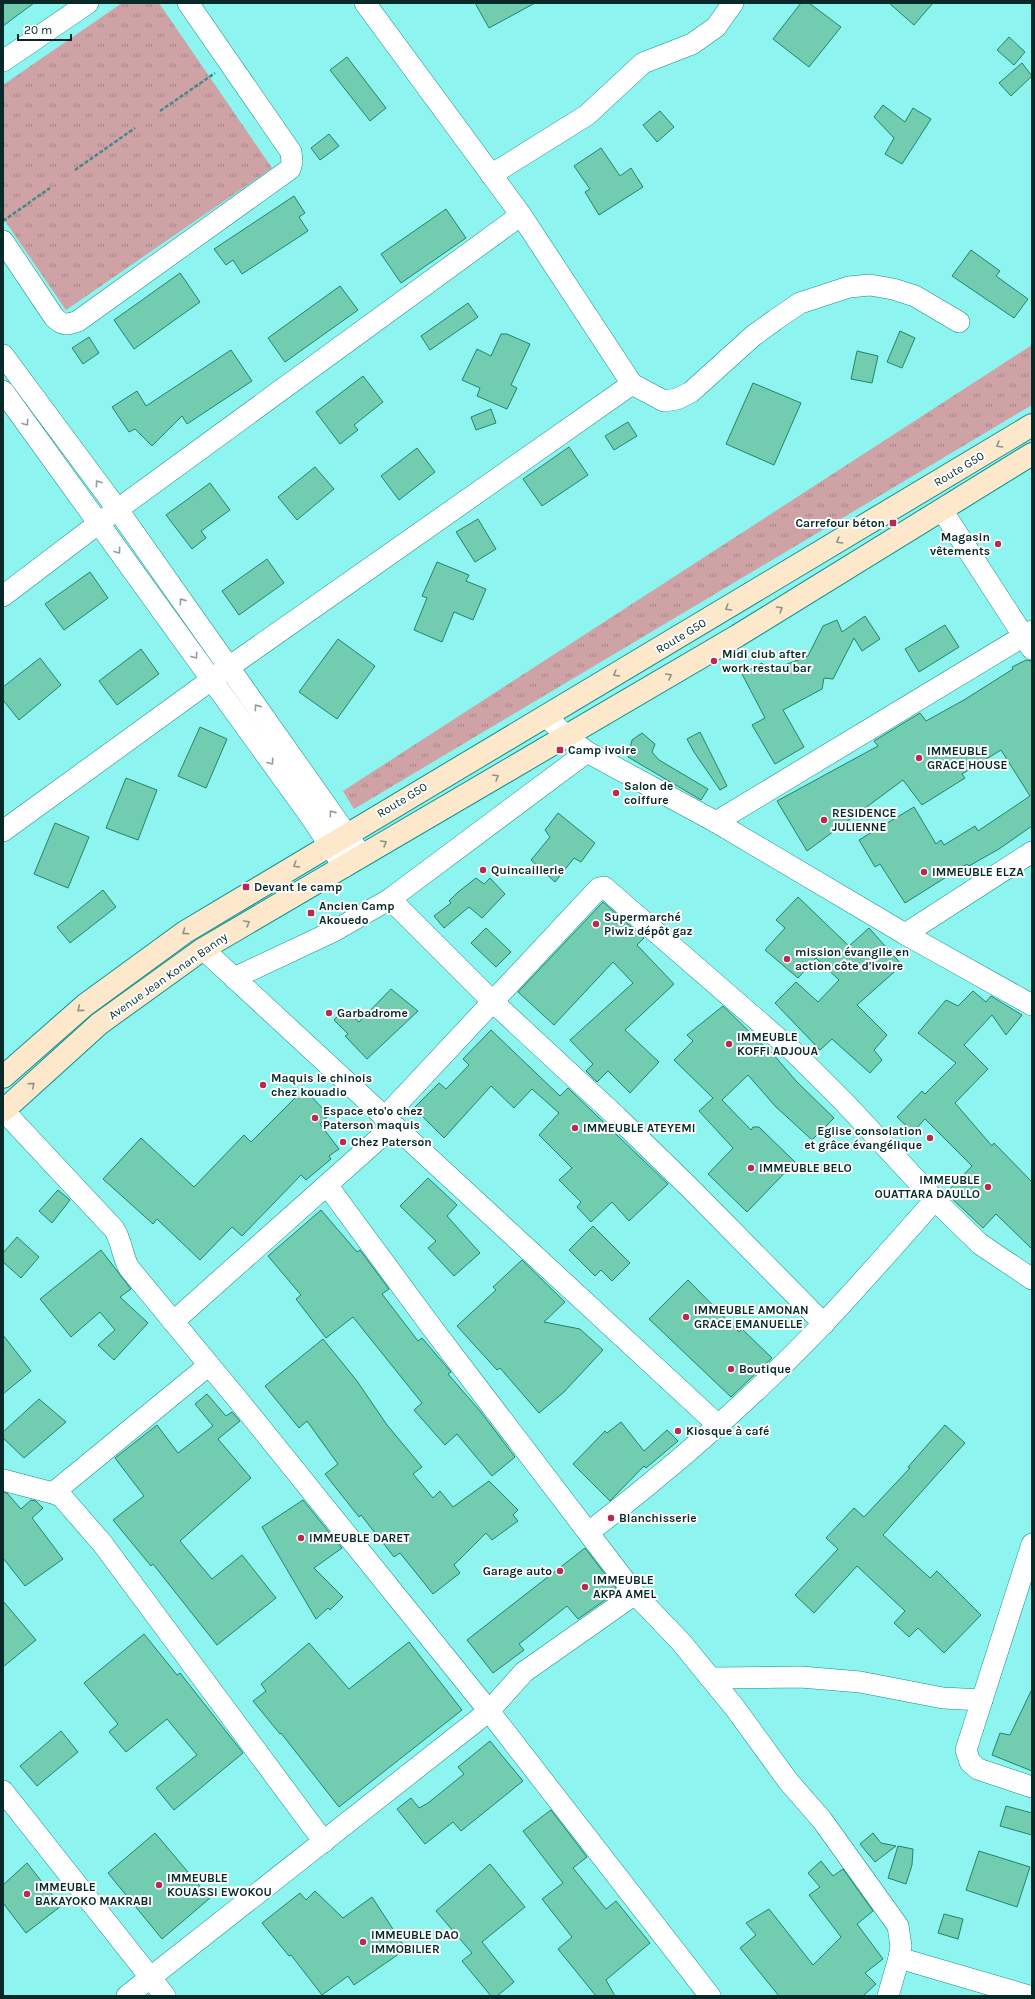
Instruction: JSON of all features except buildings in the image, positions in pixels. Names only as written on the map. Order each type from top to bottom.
[{"type":"street","points":[[3,60],[88,3]]},
{"type":"street","points":[[3,241],[54,318],[59,323],[67,325],[78,321],[283,176],[290,169],[292,162],[291,152],[228,63],[188,3]]},
{"type":"street","points":[[365,3],[521,215],[632,384],[664,400],[677,399],[691,392],[753,336],[800,304],[849,287],[870,285],[893,289],[915,296],[959,322]]},
{"type":"street","points":[[491,175],[587,115],[643,63],[692,44],[716,26],[733,3]]},
{"type":"street","points":[[3,596],[99,523],[521,215]]},
{"type":"street","points":[[3,355],[9,376],[118,510],[229,667],[352,862],[737,636],[1032,454]]},
{"type":"street","points":[[3,831],[212,681],[229,667],[632,384]]},
{"type":"street","points":[[3,391],[212,681],[338,839]]},
{"type":"street","name":"Route G50","points":[[338,839],[1032,425]]},
{"type":"street","points":[[716,822],[1029,639],[942,510]]},
{"type":"street","points":[[546,716],[566,736],[587,752],[716,822],[905,934],[1032,1005]]},
{"type":"street","points":[[234,978],[334,931],[390,899],[587,752]]},
{"type":"street","name":"Avenue Jean Konan Banny","points":[[3,1077],[85,1006],[185,932],[338,839]]},
{"type":"street","points":[[905,934],[1032,852]]},
{"type":"street","name":"Avenue Jean Konan Banny","points":[[3,1111],[99,1024],[203,949],[352,862]]},
{"type":"street","points":[[173,1322],[326,1185],[389,1122],[492,1001],[598,888],[604,887],[794,1052],[846,1104],[935,1200],[980,1244],[1032,1279]]},
{"type":"street","points":[[390,899],[492,1001],[692,1188],[824,1324]]},
{"type":"street","points":[[203,949],[719,1426]]},
{"type":"street","points":[[3,1111],[114,1229],[119,1236],[124,1260],[128,1268],[209,1365],[489,1711],[710,1996]]},
{"type":"street","points":[[326,1185],[433,1329],[635,1594],[681,1642],[735,1708],[788,1781],[822,1820],[898,1926],[901,1946],[888,1996]]},
{"type":"street","points":[[589,1532],[681,1460],[719,1426],[824,1324],[935,1200]]},
{"type":"street","points":[[53,1493],[209,1365]]},
{"type":"street","points":[[3,1480],[53,1493],[68,1502],[102,1543],[324,1842]]},
{"type":"street","points":[[1031,1552],[966,1750],[970,1762],[978,1769],[1032,1787]]},
{"type":"street","points":[[127,1996],[151,1979],[489,1711],[524,1672],[635,1594]]},
{"type":"street","points":[[710,1678],[801,1677],[860,1682],[936,1697],[982,1700]]},
{"type":"street","points":[[3,1791],[165,1996]]},
{"type":"street","points":[[899,1958],[1029,1996]]},
{"type":"path","points":[[160,111],[228,63]]},
{"type":"path","points":[[75,170],[135,128]]},
{"type":"path","points":[[3,221],[50,188]]},
{"type":"green space","points":[[122,3],[159,3],[272,168],[66,310],[3,218],[3,85]]},
{"type":"green space","points":[[1032,345],[1032,405],[354,809],[343,791]]},
{"type":"place","name":"Carrefour béton","points":[[893,523]]},
{"type":"place","name":"Magasin vêtements","points":[[998,544]]},
{"type":"place","name":"Midi club after work restau bar","points":[[714,661]]},
{"type":"place","name":"Camp ivoire","points":[[560,750]]},
{"type":"place","name":"IMMEUBLE GRACE HOUSE","points":[[919,758]]},
{"type":"place","name":"Salon de coiffure","points":[[616,793]]},
{"type":"place","name":"RESIDENCE JULIENNE","points":[[824,820]]},
{"type":"place","name":"Quincaillerie","points":[[483,870]]},
{"type":"place","name":"IMMEUBLE ELZA","points":[[924,872]]},
{"type":"place","name":"Devant le camp","points":[[246,887]]},
{"type":"place","name":"Ancien Camp Akouedo","points":[[311,913]]},
{"type":"place","name":"Supermarché Piwiz dépôt gaz","points":[[596,924]]},
{"type":"place","name":"mission évangile en action côte d'ivoire","points":[[787,959]]},
{"type":"place","name":"Garbadrome","points":[[329,1013]]},
{"type":"place","name":"IMMEUBLE KOFFI ADJOUA","points":[[729,1044]]},
{"type":"place","name":"Maquis le chinois chez kouadio","points":[[263,1085]]},
{"type":"place","name":"Espace eto'o chez Paterson maquis","points":[[315,1118]]},
{"type":"place","name":"IMMEUBLE ATEYEMI","points":[[575,1128]]},
{"type":"place","name":"Eglise consolation et grâce évangélique","points":[[930,1138]]},
{"type":"place","name":"Chez Paterson","points":[[343,1142]]},
{"type":"place","name":"IMMEUBLE BELO","points":[[751,1168]]},
{"type":"place","name":"IMMEUBLE OUATTARA DAULLO","points":[[988,1187]]},
{"type":"place","name":"IMMEUBLE AMONAN GRACE EMANUELLE","points":[[686,1317]]},
{"type":"place","name":"Boutique","points":[[731,1369]]},
{"type":"place","name":"Kiosque à café","points":[[678,1431]]},
{"type":"place","name":"Blanchisserie","points":[[611,1518]]},
{"type":"place","name":"IMMEUBLE DARET","points":[[301,1538]]},
{"type":"place","name":"Garage auto","points":[[560,1571]]},
{"type":"place","name":"IMMEUBLE AKPA AMEL","points":[[585,1587]]},
{"type":"place","name":"IMMEUBLE KOUASSI EWOKOU","points":[[159,1885]]},
{"type":"place","name":"IMMEUBLE BAKAYOKO MAKRABI","points":[[27,1894]]},
{"type":"place","name":"IMMEUBLE DAO IMMOBILIER","points":[[363,1942]]}]
